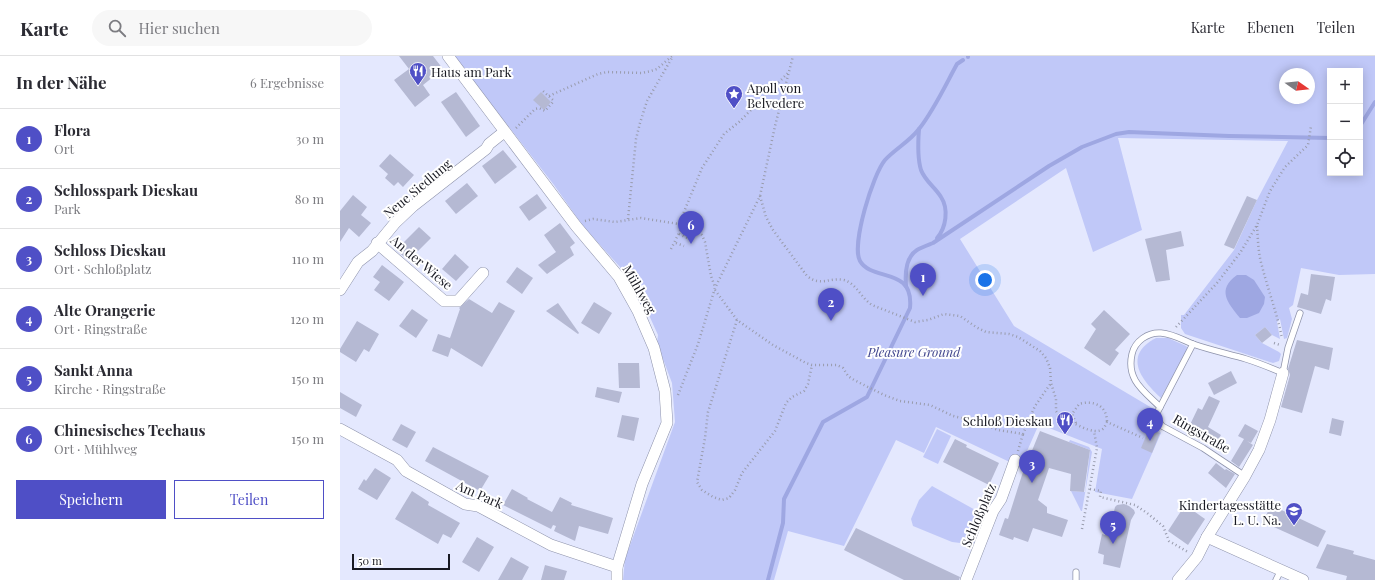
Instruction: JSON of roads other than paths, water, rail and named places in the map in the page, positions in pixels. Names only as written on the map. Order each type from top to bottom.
[{"type":"street","name":"Mühlweg","points":[[448,56],[576,226],[619,277],[638,311],[654,348],[665,391],[667,423],[642,484],[618,567],[617,580]]},
{"type":"street","name":"Neue Siedlung","points":[[340,290],[358,262],[372,252],[377,243],[395,223],[413,206],[486,149],[489,144],[504,132]]},
{"type":"street","name":"An der Wiese","points":[[377,243],[444,301],[458,301],[483,273]]},
{"type":"street","points":[[1178,580],[1197,557],[1207,537],[1245,476],[1259,450],[1270,420],[1283,373]]},
{"type":"street","name":"Am Park","points":[[340,429],[396,460],[406,471],[465,504],[478,506],[551,545],[618,567]]},
{"type":"street","name":"Schloßplatz","points":[[966,580],[1015,460]]},
{"type":"street","points":[[1207,537],[1279,575],[1303,580]]},
{"type":"lane","points":[[1283,373],[1288,348],[1300,313]]},
{"type":"lane","name":"Ringstraße","points":[[1160,407],[1134,380],[1131,372],[1134,348],[1142,338],[1151,334],[1160,333],[1176,337],[1193,344],[1248,360],[1283,373]]},
{"type":"lane","name":"Ringstraße","points":[[1193,344],[1157,413],[1157,418],[1162,426],[1203,448],[1245,476]]},
{"type":"lane","points":[[1076,572],[1076,580]]},
{"type":"waterway","points":[[768,580],[783,523],[784,499],[823,422],[867,397],[910,308],[909,295],[906,286],[899,280],[873,271],[860,261],[858,253],[858,240],[869,194],[885,160],[911,138],[919,129],[930,114],[957,64],[963,60]]},
{"type":"waterway","points":[[1363,121],[1375,102]]},
{"type":"waterway","points":[[919,129],[918,155],[921,170],[941,197],[946,213],[943,229],[937,238]]},
{"type":"waterway","points":[[906,286],[908,261],[917,250],[933,243],[1049,166],[1082,147],[1116,134],[1129,132],[1327,138]]},
{"type":"place","name":"Haus am Park","points":[[418,86]]},
{"type":"place","name":"Apoll von Belvedere","points":[[734,109]]},
{"type":"place","name":"Chinesisches Teehaus","points":[[691,244]]},
{"type":"place","name":"Flora","points":[[923,296]]},
{"type":"place","name":"Schlosspark Dieskau","points":[[831,321]]},
{"type":"place","name":"Schloß Dieskau","points":[[1065,435]]},
{"type":"place","name":"Alte Orangerie","points":[[1150,441]]},
{"type":"place","name":"Schloss Dieskau","points":[[1032,483]]},
{"type":"place","name":"Kindertagesstätte L. U. Na.","points":[[1294,526]]},
{"type":"place","name":"Sankt Anna","points":[[1113,544]]},
{"type":"park label","name":"Pleasure Ground","points":[[914,351]]}]
